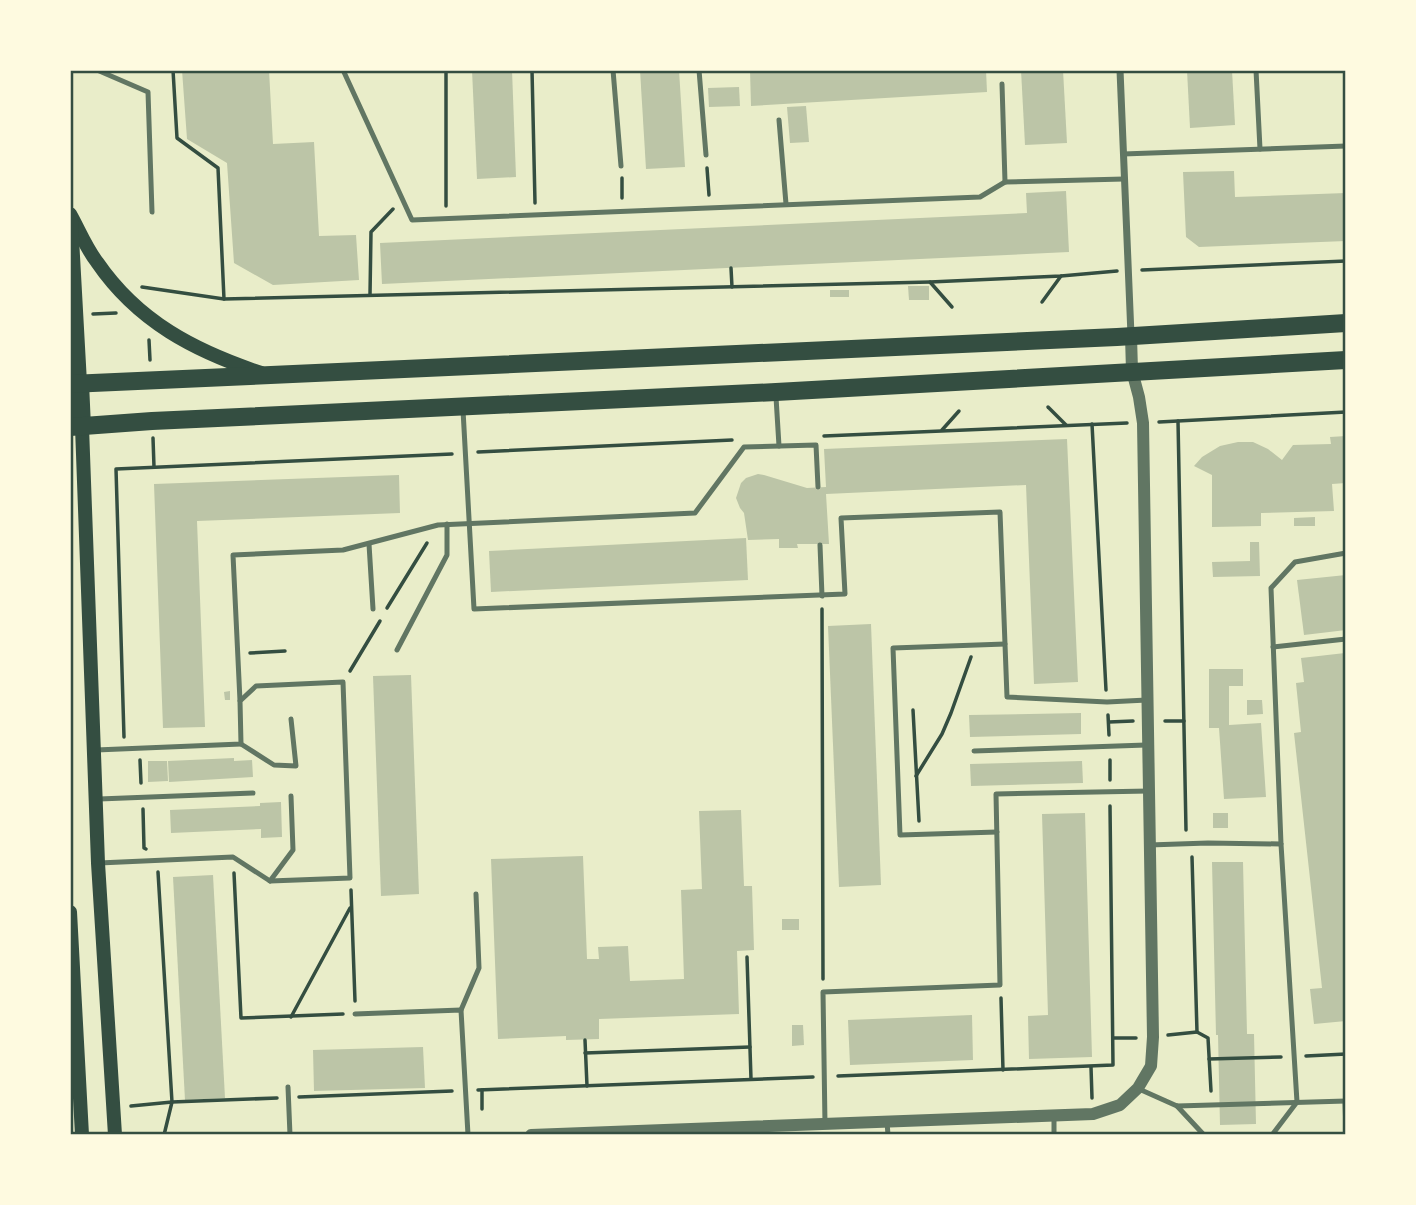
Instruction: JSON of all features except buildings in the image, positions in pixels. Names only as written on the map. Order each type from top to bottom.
[{"type":"main road","points":[[70,206],[77,314],[76,427],[115,1135]]},
{"type":"main road","points":[[71,215],[96,262],[152,321],[224,361],[270,376]]},
{"type":"main road","points":[[75,383],[1131,336],[1346,323]]},
{"type":"main road","points":[[76,427],[1346,360]]},
{"type":"main road","points":[[70,912],[82,1135]]},
{"type":"street","points":[[531,1135],[825,1124],[887,1129],[1093,1114],[1119,1105],[1138,1088],[1151,1066],[1153,1037],[1143,422],[1132,371],[1120,70]]},
{"type":"lane","points":[[97,70],[148,92],[152,212]]},
{"type":"lane","points":[[343,70],[412,220],[980,197],[1005,182],[1124,178]]},
{"type":"lane","points":[[613,70],[621,166]]},
{"type":"lane","points":[[699,70],[706,155]]},
{"type":"lane","points":[[1256,70],[1260,149]]},
{"type":"lane","points":[[1002,84],[1005,182]]},
{"type":"lane","points":[[779,120],[786,204]]},
{"type":"lane","points":[[1123,154],[1346,146]]},
{"type":"lane","points":[[776,392],[779,446]]},
{"type":"lane","points":[[463,407],[474,609],[845,594],[841,518],[1000,512],[1007,697],[1107,702],[1147,700]]},
{"type":"lane","points":[[242,744],[233,555],[343,550],[447,524],[695,513],[744,447],[816,445],[818,487]]},
{"type":"lane","points":[[397,650],[447,555],[447,524]]},
{"type":"lane","points":[[369,544],[373,609]]},
{"type":"lane","points":[[820,545],[822,596]]},
{"type":"lane","points":[[1272,1135],[1297,1102],[1281,844],[1271,588],[1295,562],[1346,554]]},
{"type":"lane","points":[[1273,648],[1346,639]]},
{"type":"lane","points":[[996,832],[900,835],[893,648],[1005,643]]},
{"type":"lane","points":[[98,863],[233,857],[270,881],[350,878],[343,682],[257,685],[240,701]]},
{"type":"lane","points":[[93,751],[242,744],[274,765],[296,766],[291,719]]},
{"type":"lane","points":[[975,751],[1148,745]]},
{"type":"lane","points":[[825,1124],[823,992],[1000,985],[996,794],[1149,791]]},
{"type":"lane","points":[[95,799],[253,793]]},
{"type":"lane","points":[[270,881],[293,850],[291,796]]},
{"type":"lane","points":[[1149,845],[1281,844]]},
{"type":"lane","points":[[468,1135],[461,1010],[479,968],[476,894]]},
{"type":"lane","points":[[355,1014],[461,1010]]},
{"type":"lane","points":[[288,1087],[290,1135]]},
{"type":"lane","points":[[1138,1088],[1177,1106],[1205,1135]]},
{"type":"lane","points":[[1177,1106],[1345,1101],[1346,1132]]},
{"type":"lane","points":[[1054,1115],[1054,1135]]},
{"type":"path","points":[[173,70],[177,138],[218,168],[224,299]]},
{"type":"path","points":[[446,70],[446,219]]},
{"type":"path","points":[[532,70],[535,215]]},
{"type":"path","points":[[707,170],[710,208]]},
{"type":"path","points":[[622,180],[623,212]]},
{"type":"path","points":[[370,295],[371,232],[402,199]]},
{"type":"path","points":[[77,314],[116,313],[125,295],[140,286],[224,299],[930,282],[1346,261]]},
{"type":"path","points":[[731,268],[732,287]]},
{"type":"path","points":[[1042,302],[1061,276]]},
{"type":"path","points":[[930,282],[953,307]]},
{"type":"path","points":[[1048,407],[1066,425]]},
{"type":"path","points":[[942,430],[959,411]]},
{"type":"path","points":[[819,436],[1346,412]]},
{"type":"path","points":[[1178,421],[1186,844],[1193,859],[1197,1032],[1208,1038],[1212,1105]]},
{"type":"path","points":[[172,1102],[1113,1065],[1109,747],[1092,424]]},
{"type":"path","points":[[124,749],[116,469],[737,440]]},
{"type":"path","points":[[343,682],[438,525]]},
{"type":"path","points":[[822,596],[823,992]]},
{"type":"path","points":[[916,776],[942,734],[976,645]]},
{"type":"path","points":[[237,653],[285,651]]},
{"type":"path","points":[[913,710],[920,834]]},
{"type":"path","points":[[140,748],[144,848],[158,859],[172,1102],[164,1135]]},
{"type":"path","points":[[233,857],[241,1018],[355,1014],[350,878]]},
{"type":"path","points":[[291,1017],[351,906]]},
{"type":"path","points":[[747,957],[751,1079]]},
{"type":"path","points":[[1000,985],[1003,1070]]},
{"type":"path","points":[[585,1040],[587,1086]]},
{"type":"path","points":[[585,1053],[750,1047]]},
{"type":"path","points":[[1209,1059],[1219,1059]]}]
